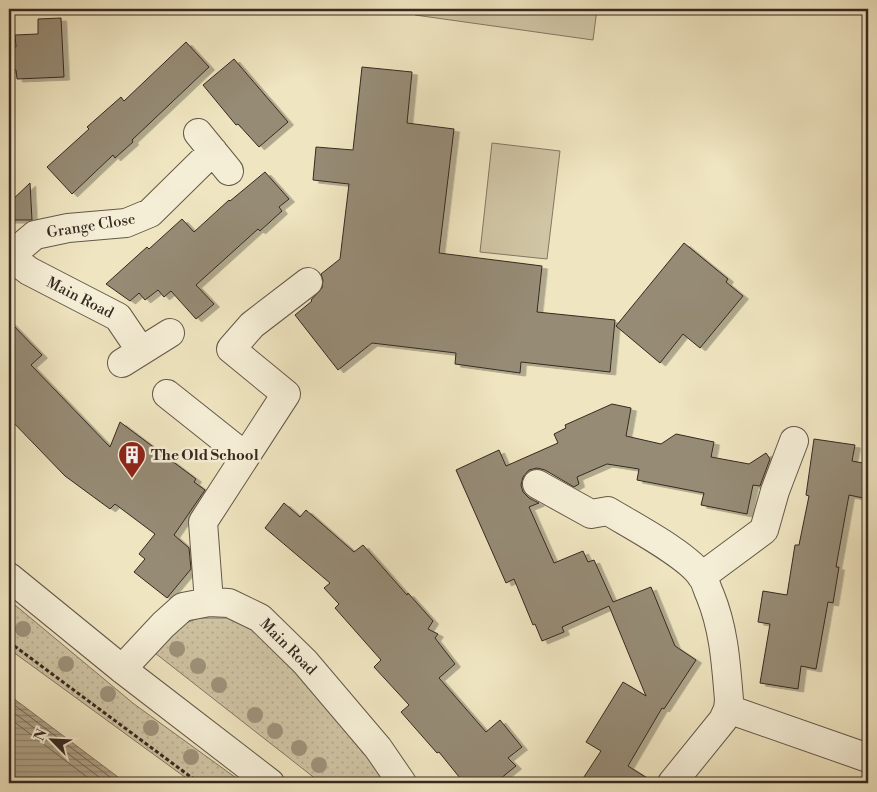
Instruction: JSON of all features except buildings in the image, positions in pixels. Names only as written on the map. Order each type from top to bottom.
[{"type":"street","name":"Grange Close","points":[[9,256],[35,235],[68,228],[126,223],[141,218],[150,213],[213,152]]},
{"type":"street","name":"Main Road","points":[[9,256],[35,275],[118,316],[131,357],[170,333]]},
{"type":"street","points":[[208,602],[203,522],[286,394],[231,349],[252,325],[308,282]]},
{"type":"street","points":[[167,394],[245,456]]},
{"type":"street","points":[[702,576],[764,530],[775,491],[794,441]]},
{"type":"street","points":[[537,484],[591,514],[608,511],[677,554],[702,576],[715,608],[723,637],[729,700],[728,709],[723,720],[672,783]]},
{"type":"street","points":[[9,577],[122,669],[270,783]]},
{"type":"street","name":"Main Road","points":[[122,669],[163,625],[183,607],[208,602],[229,603],[260,618],[305,662],[378,748],[402,783]]},
{"type":"street","points":[[728,709],[868,758]]},
{"type":"path","points":[[9,642],[199,783]]},
{"type":"shaded area","points":[[416,9],[597,9],[593,40],[415,15]]},
{"type":"shaded area","points":[[492,143],[560,151],[547,259],[480,252]]},
{"type":"shaded area","points":[[9,600],[134,704],[243,783],[193,783],[9,649]]},
{"type":"shaded area","points":[[199,618],[228,618],[242,621],[277,649],[392,783],[321,783],[155,653],[183,624]]},
{"type":"water","points":[[9,695],[126,783],[9,783]]},
{"type":"place","name":"The Old School","points":[[132,479]]}]
